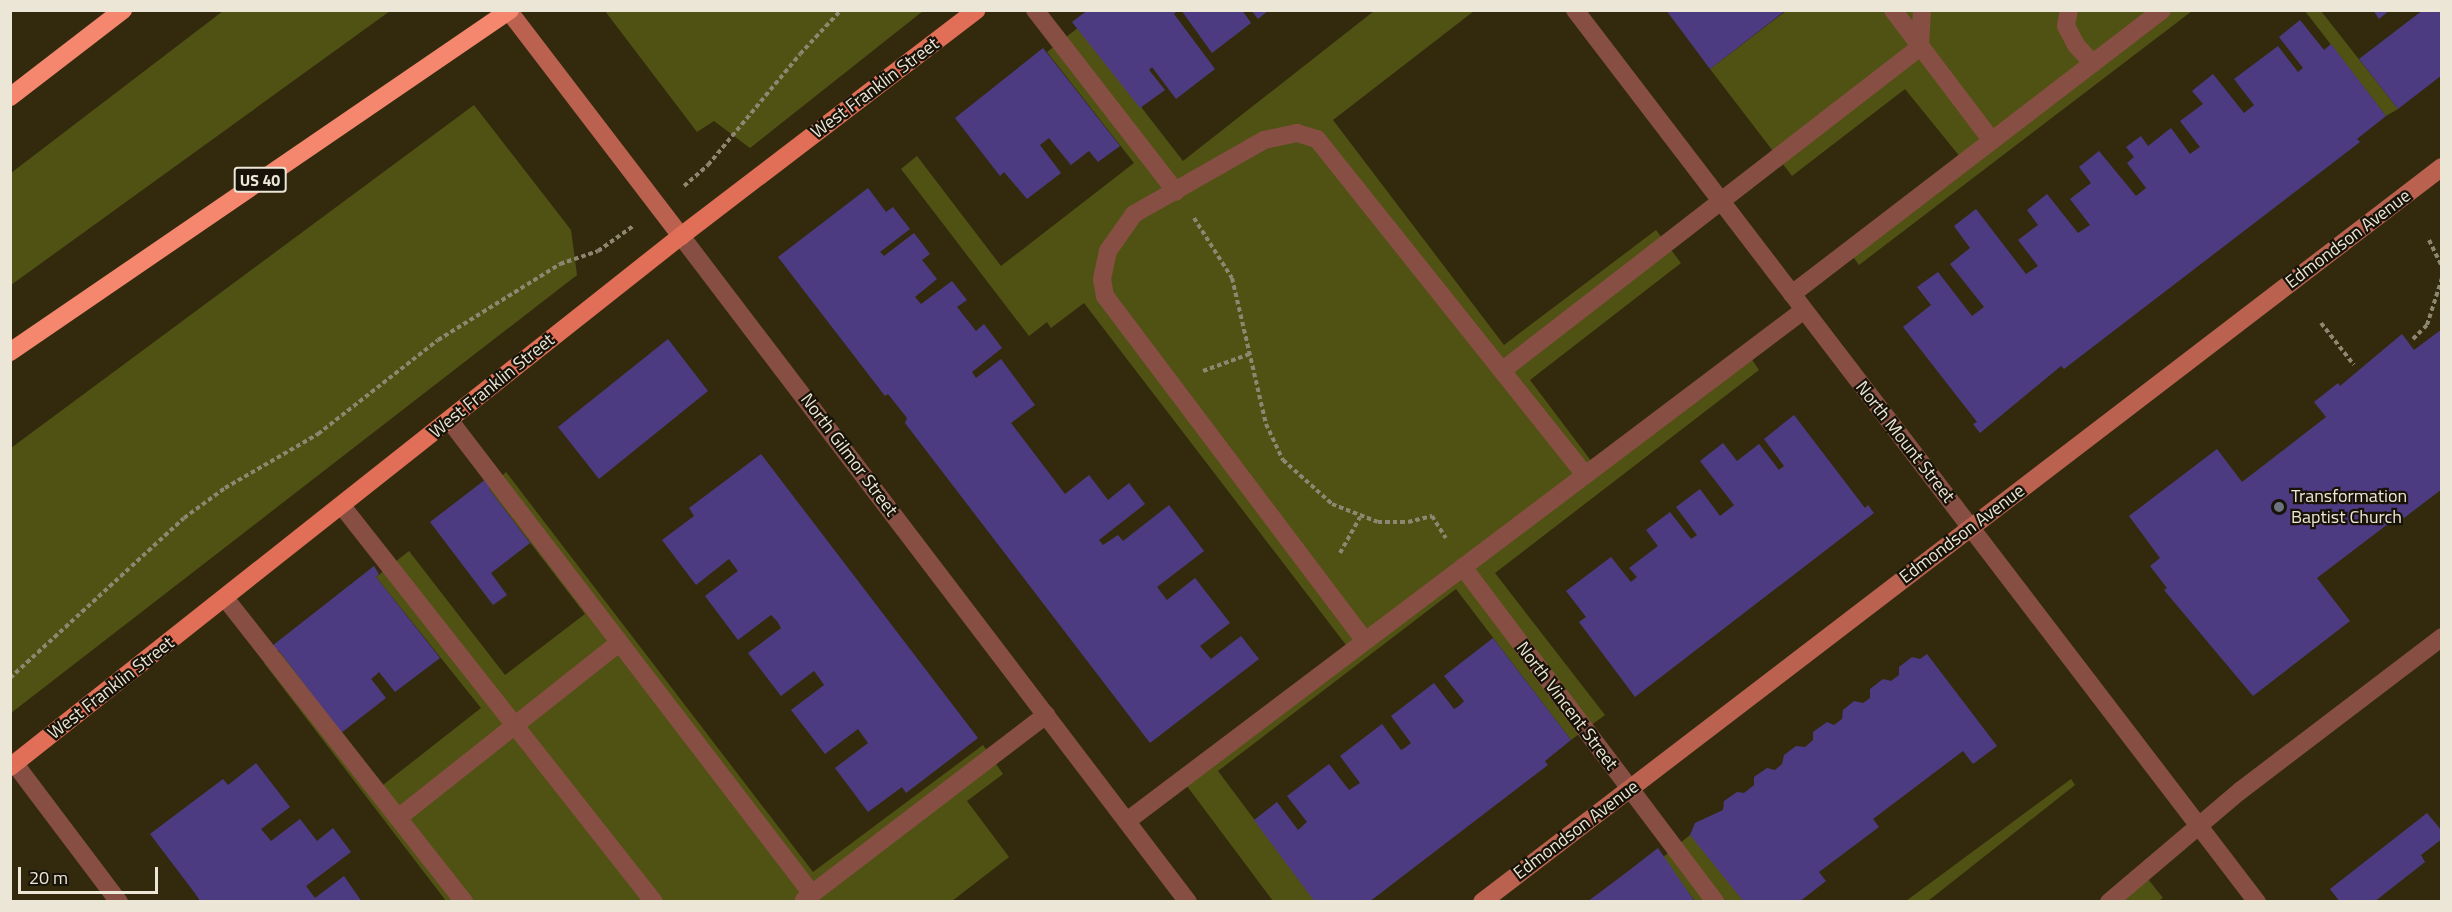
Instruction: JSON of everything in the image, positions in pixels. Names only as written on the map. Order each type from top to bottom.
[{"type":"highway","points":[[10,97],[123,10]]},
{"type":"highway","name":"US 40","points":[[10,352],[509,10]]},
{"type":"main road","name":"North Gilmor Street","points":[[509,10],[681,236]]},
{"type":"main road","name":"West Franklin Street","points":[[13,766],[681,236],[977,10]]},
{"type":"main road","name":"Edmondson Avenue","points":[[1482,902],[2442,167]]},
{"type":"street","points":[[1035,10],[1176,192]]},
{"type":"street","name":"North Mount Street","points":[[1575,10],[2257,902]]},
{"type":"street","points":[[1893,10],[1992,141]]},
{"type":"street","points":[[1503,370],[1920,46],[1922,10]]},
{"type":"street","points":[[2069,10],[2066,26],[2076,45],[2093,64]]},
{"type":"street","points":[[1792,294],[2162,10]]},
{"type":"street","points":[[1365,641],[1105,296],[1102,279],[1108,251],[1119,231],[1134,214],[1264,140],[1297,133],[1317,139],[1585,475]]},
{"type":"street","name":"North Gilmor Street","points":[[681,236],[1188,902]]},
{"type":"street","points":[[1127,821],[1803,310]]},
{"type":"street","points":[[450,421],[619,643],[807,898],[1046,716]]},
{"type":"street","points":[[342,506],[654,902]]},
{"type":"street","name":"North Vincent Street","points":[[1463,567],[1716,902]]},
{"type":"street","points":[[225,598],[464,902]]},
{"type":"street","points":[[2109,902],[2160,862],[2198,825],[2442,637]]},
{"type":"street","points":[[398,818],[619,643]]},
{"type":"street","points":[[13,766],[119,902]]},
{"type":"path","points":[[10,678],[200,506],[318,434],[438,340],[560,264],[598,251],[660,207],[708,165],[841,10]]},
{"type":"path","points":[[1176,192],[1232,278],[1271,440],[1306,484],[1332,504],[1378,522],[1408,522],[1432,516],[1463,567]]},
{"type":"path","points":[[2429,240],[2442,267]]},
{"type":"path","points":[[2413,339],[2427,325],[2442,278]]},
{"type":"path","points":[[2321,323],[2354,365]]},
{"type":"path","points":[[1172,387],[1209,368],[1250,354]]},
{"type":"shaded area","points":[[223,11],[390,11],[11,285],[11,173]]},
{"type":"shaded area","points":[[605,11],[923,11],[750,148],[714,121],[697,132]]},
{"type":"shaded area","points":[[1374,11],[1474,11],[1333,120],[1504,345],[1656,230],[1681,263],[1530,380],[1595,466],[1746,351],[1759,370],[1495,573],[1605,715],[1571,740],[1456,589],[1218,771],[1315,901],[1273,901],[1178,774],[1346,645],[1084,303],[1051,328],[1047,322],[1029,336],[901,169],[917,156],[1001,266],[1134,163],[1047,52],[1079,27],[1183,161]]},
{"type":"shaded area","points":[[1786,11],[2192,11],[1859,265],[1846,247],[1961,158],[1905,89],[1792,176],[1710,69]]},
{"type":"shaded area","points":[[2305,11],[2321,11],[2398,109],[2386,116]]},
{"type":"shaded area","points":[[474,105],[571,230],[577,275],[11,713],[11,448]]},
{"type":"shaded area","points":[[506,472],[813,872],[983,745],[1003,774],[967,801],[1009,857],[952,901],[446,901],[264,663],[280,652],[383,785],[481,708],[376,577],[409,551],[505,675],[585,614],[489,489]]},
{"type":"shaded area","points":[[2071,779],[2075,785],[1928,901],[1906,901]]},
{"type":"shaded area","points":[[1690,835],[1744,901],[1695,901],[1662,858]]},
{"type":"shaded area","points":[[2140,869],[2163,898],[2158,901],[2097,902]]},
{"type":"building","points":[[1088,10],[1178,10],[1174,14],[1215,69],[1176,99],[1152,67],[1149,70],[1165,90],[1140,108],[1072,22]]},
{"type":"building","points":[[1181,10],[1242,10],[1251,23],[1212,53]]},
{"type":"building","points":[[1251,10],[1269,10],[1258,19]]},
{"type":"building","points":[[1666,10],[1786,10],[1710,69]]},
{"type":"building","points":[[2373,10],[2390,10],[2379,19]]},
{"type":"building","points":[[2423,10],[2442,10],[2442,75],[2398,109],[2359,59]]},
{"type":"building","points":[[2300,20],[2324,50],[2331,44],[2386,116],[2357,139],[2360,142],[2064,369],[2061,366],[1980,433],[1973,424],[1977,422],[1903,327],[1931,305],[1917,287],[1938,272],[1972,316],[1984,307],[1950,264],[1970,248],[1954,226],[1976,209],[2026,274],[2038,266],[2018,240],[2038,225],[2027,210],[2047,194],[2078,233],[2090,225],[2070,199],[2091,183],[2079,167],[2099,151],[2136,196],[2146,188],[2127,163],[2134,157],[2126,147],[2141,136],[2148,146],[2171,128],[2190,154],[2200,147],[2180,121],[2203,104],[2192,91],[2213,74],[2244,113],[2254,105],[2234,79],[2278,46],[2298,72],[2303,68],[2279,37]]},
{"type":"building","points":[[1043,48],[1120,146],[1098,162],[1089,151],[1071,165],[1049,138],[1040,145],[1061,173],[1027,199],[1004,172],[1000,176],[955,118]]},
{"type":"building","points":[[868,188],[886,212],[893,207],[910,229],[880,252],[884,256],[914,233],[930,254],[922,260],[937,279],[915,297],[921,304],[952,281],[967,300],[957,307],[976,331],[984,324],[1002,348],[972,372],[976,378],[1001,359],[1035,405],[1011,423],[1065,494],[1089,475],[1108,500],[1129,483],[1145,504],[1099,540],[1103,545],[1118,535],[1123,541],[1169,505],[1204,551],[1157,587],[1167,600],[1195,578],[1230,623],[1200,646],[1211,659],[1241,636],[1259,659],[1150,743],[905,423],[907,418],[888,394],[885,396],[778,257]]},
{"type":"building","name":"Transformation Baptist Church","points":[[2442,329],[2442,489],[2404,518],[2401,514],[2317,578],[2350,621],[2253,696],[2164,590],[2167,588],[2150,566],[2160,558],[2129,516],[2217,449],[2242,482],[2326,417],[2314,402],[2338,383],[2340,386],[2402,334],[2414,350]]},
{"type":"building","points":[[668,339],[708,391],[599,479],[558,427]]},
{"type":"building","points":[[1794,415],[1865,508],[1868,505],[1874,513],[1635,697],[1579,622],[1586,617],[1566,591],[1611,557],[1631,582],[1637,577],[1629,568],[1658,546],[1646,530],[1670,512],[1691,539],[1697,535],[1676,507],[1700,489],[1720,516],[1734,505],[1700,461],[1723,443],[1737,461],[1759,444],[1779,470],[1784,466],[1764,439]]},
{"type":"building","points":[[761,454],[978,738],[906,793],[902,787],[868,812],[835,768],[868,743],[858,729],[825,754],[791,710],[824,685],[814,671],[781,696],[748,653],[781,628],[777,621],[771,615],[738,640],[705,596],[738,571],[729,559],[696,585],[662,540],[694,516],[689,508]]},
{"type":"building","points":[[486,479],[491,487],[489,489],[530,543],[491,573],[507,595],[493,605],[430,522]]},
{"type":"building","points":[[374,566],[379,574],[376,577],[440,658],[395,692],[379,672],[371,679],[386,698],[341,733],[280,652],[272,646]]},
{"type":"building","points":[[1493,638],[1571,740],[1545,761],[1548,765],[1369,902],[1315,902],[1254,820],[1277,802],[1298,830],[1307,822],[1287,796],[1329,764],[1349,790],[1360,783],[1340,756],[1382,724],[1401,750],[1406,747],[1411,743],[1391,716],[1434,683],[1454,709],[1459,706],[1464,701],[1444,676]]},
{"type":"building","points":[[1927,654],[1997,746],[1973,764],[1963,751],[1873,819],[1879,827],[1819,872],[1826,881],[1799,902],[1744,902],[1690,835],[1695,823],[1723,810],[1724,801],[1737,792],[1744,793],[1754,785],[1754,777],[1767,768],[1775,770],[1782,764],[1784,755],[1796,746],[1805,747],[1813,740],[1813,732],[1827,722],[1834,725],[1842,719],[1843,710],[1854,701],[1863,703],[1870,698],[1870,689],[1883,679],[1891,681],[1899,675],[1899,667],[1912,657],[1920,659]]},
{"type":"building","points":[[256,763],[290,807],[261,829],[271,841],[300,819],[317,841],[333,828],[351,852],[306,886],[315,898],[344,876],[362,902],[201,902],[150,834],[223,779],[228,785]]},
{"type":"building","points":[[2427,813],[2442,831],[2442,839],[2421,855],[2425,862],[2374,902],[2340,902],[2330,889]]},
{"type":"building","points":[[1658,848],[1695,902],[1587,902],[1627,872]]},
{"type":"place","name":"Transformation Baptist Church","points":[[2279,507]]}]
